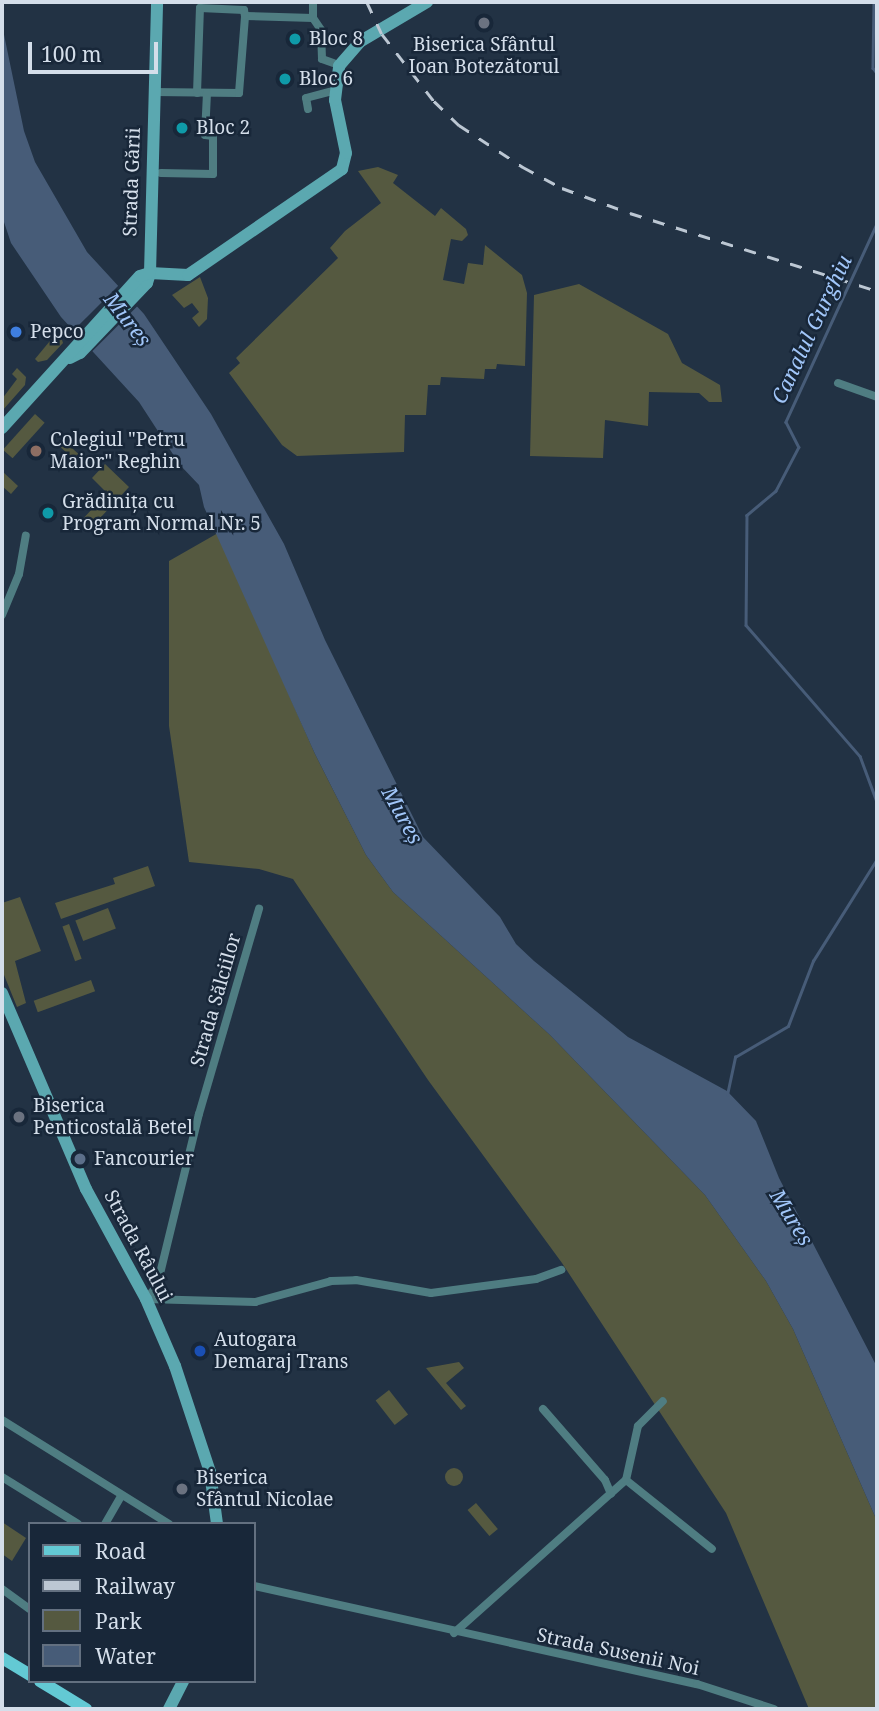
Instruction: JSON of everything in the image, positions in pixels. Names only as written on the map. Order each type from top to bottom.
[{"type":"main road","name":"Strada Gării","points":[[146,277],[157,2]]},
{"type":"main road","points":[[2,428],[146,277],[188,275],[342,169],[346,153],[335,100],[336,77],[352,48],[427,2]]},
{"type":"main road","name":"Strada Râului","points":[[2,993],[86,1189],[146,1299],[175,1366],[210,1472],[217,1522]]},
{"type":"main road","points":[[2,1658],[28,1674]]},
{"type":"main road","points":[[43,1683],[86,1709]]},
{"type":"main road","points":[[169,1709],[182,1683]]},
{"type":"street","points":[[313,2],[313,18],[320,30],[322,59],[333,63]]},
{"type":"street","points":[[155,92],[197,93],[239,93],[244,10],[200,8],[197,93]]},
{"type":"street","points":[[245,16],[313,18]]},
{"type":"street","points":[[308,109],[306,98],[329,92]]},
{"type":"street","points":[[162,173],[213,174],[213,136],[205,135],[206,93]]},
{"type":"street","points":[[838,383],[877,397]]},
{"type":"street","points":[[2,615],[19,574],[26,536]]},
{"type":"street","name":"Strada Sălciilor","points":[[146,1299],[157,1286],[199,1114],[259,909]]},
{"type":"street","points":[[146,1299],[255,1302],[331,1281],[356,1280],[442,1293],[536,1279],[561,1270]]},
{"type":"street","points":[[454,1633],[626,1479],[638,1426],[663,1401]]},
{"type":"street","points":[[543,1409],[605,1480],[611,1494]]},
{"type":"street","points":[[2,1421],[166,1522]]},
{"type":"street","points":[[2,1477],[75,1522]]},
{"type":"street","points":[[626,1479],[712,1549]]},
{"type":"street","points":[[106,1522],[121,1496]]},
{"type":"street","name":"Strada Susenii Noi","points":[[256,1586],[454,1633],[697,1684],[774,1709]]},
{"type":"street","points":[[2,1589],[28,1607]]},
{"type":"green space","points":[[378,167],[398,175],[393,183],[435,216],[441,208],[466,229],[468,235],[462,241],[451,239],[443,280],[464,284],[468,263],[483,265],[485,245],[522,275],[527,293],[525,366],[497,364],[496,369],[485,369],[484,379],[441,377],[440,385],[428,385],[426,415],[405,415],[404,452],[297,456],[282,445],[229,373],[240,363],[236,358],[338,258],[330,248],[345,231],[381,203],[358,171]]},
{"type":"green space","points":[[200,277],[208,298],[207,319],[199,327],[192,318],[199,312],[192,303],[184,308],[172,295]]},
{"type":"green space","points":[[579,284],[668,334],[682,363],[720,385],[722,402],[709,402],[699,393],[649,392],[648,426],[605,420],[603,458],[530,456],[534,295]]},
{"type":"green space","points":[[59,330],[63,343],[47,360],[38,362],[35,359]]},
{"type":"green space","points":[[17,368],[26,377],[25,385],[2,411],[2,399],[17,379],[12,374]]},
{"type":"green space","points":[[35,414],[45,423],[13,458],[3,450]]},
{"type":"green space","points":[[63,440],[82,457],[77,462],[58,445]]},
{"type":"green space","points":[[105,464],[129,487],[88,531],[79,523],[107,493],[92,478]]},
{"type":"green space","points":[[2,471],[18,486],[11,494],[2,486]]},
{"type":"green space","points":[[218,533],[315,754],[366,855],[393,892],[550,1035],[705,1195],[766,1281],[793,1329],[877,1521],[877,1709],[809,1709],[726,1513],[562,1263],[428,1080],[293,879],[259,869],[189,862],[169,726],[169,561]]},
{"type":"green space","points":[[148,866],[155,886],[61,919],[55,903],[115,884],[113,878]]},
{"type":"green space","points":[[20,897],[41,951],[15,961],[26,1003],[17,1007],[2,970],[2,903]]},
{"type":"green space","points":[[108,908],[116,929],[83,941],[75,921]]},
{"type":"green space","points":[[69,924],[82,959],[75,961],[62,926]]},
{"type":"green space","points":[[91,980],[95,991],[38,1012],[34,1001]]},
{"type":"green space","points":[[459,1362],[464,1368],[446,1383],[466,1406],[461,1410],[426,1368]]},
{"type":"green space","points":[[389,1390],[408,1414],[395,1425],[376,1400]]},
{"type":"green space","points":[[454,1468],[460,1471],[463,1477],[460,1483],[454,1486],[448,1483],[445,1477],[448,1471]]},
{"type":"green space","points":[[476,1503],[498,1529],[489,1536],[468,1510]]},
{"type":"green space","points":[[2,1522],[26,1538],[12,1561],[2,1554]]},
{"type":"water","name":"Mureș","points":[[2,25],[24,131],[35,162],[87,252],[144,314],[211,414],[284,544],[325,640],[423,837],[500,917],[516,944],[534,961],[628,1037],[727,1091],[756,1121],[779,1178],[877,1367],[877,1521],[793,1329],[766,1281],[705,1195],[550,1035],[393,892],[366,855],[315,754],[204,507],[199,485],[180,465],[139,402],[61,317],[11,243],[2,216]]},
{"type":"pier","points":[[119,285],[139,305],[90,354],[70,334]]},
{"type":"waterway","name":"Canalul Gurghiu","points":[[874,2],[873,68],[877,73]]},
{"type":"waterway","name":"Canalul Gurghiu","points":[[877,224],[786,422],[799,447],[776,491],[747,515],[746,625],[860,756],[877,802]]},
{"type":"waterway","name":"Canalul Gurghiu","points":[[727,1095],[735,1057],[788,1026],[813,961],[877,859]]},
{"type":"railway","points":[[367,2],[382,34],[434,101],[459,125],[523,167],[562,188],[630,213],[877,291]]},
{"type":"place","name":"Biserica Sfântul Ioan Botezătorul","points":[[484,23]]},
{"type":"place","name":"Bloc 8","points":[[295,39]]},
{"type":"place","name":"Bloc 6","points":[[285,79]]},
{"type":"place","name":"Bloc 2","points":[[182,128]]},
{"type":"place","name":"Pepco","points":[[16,332]]},
{"type":"place","name":"Colegiul \"Petru Maior\" Reghin","points":[[36,451]]},
{"type":"place","name":"Grădinița cu Program Normal Nr. 5","points":[[48,513]]},
{"type":"place","name":"Biserica Penticostală Betel","points":[[19,1117]]},
{"type":"place","name":"Fancourier","points":[[80,1159]]},
{"type":"place","name":"Autogara Demaraj Trans","points":[[200,1351]]},
{"type":"place","name":"Biserica Sfântul Nicolae","points":[[182,1489]]}]
